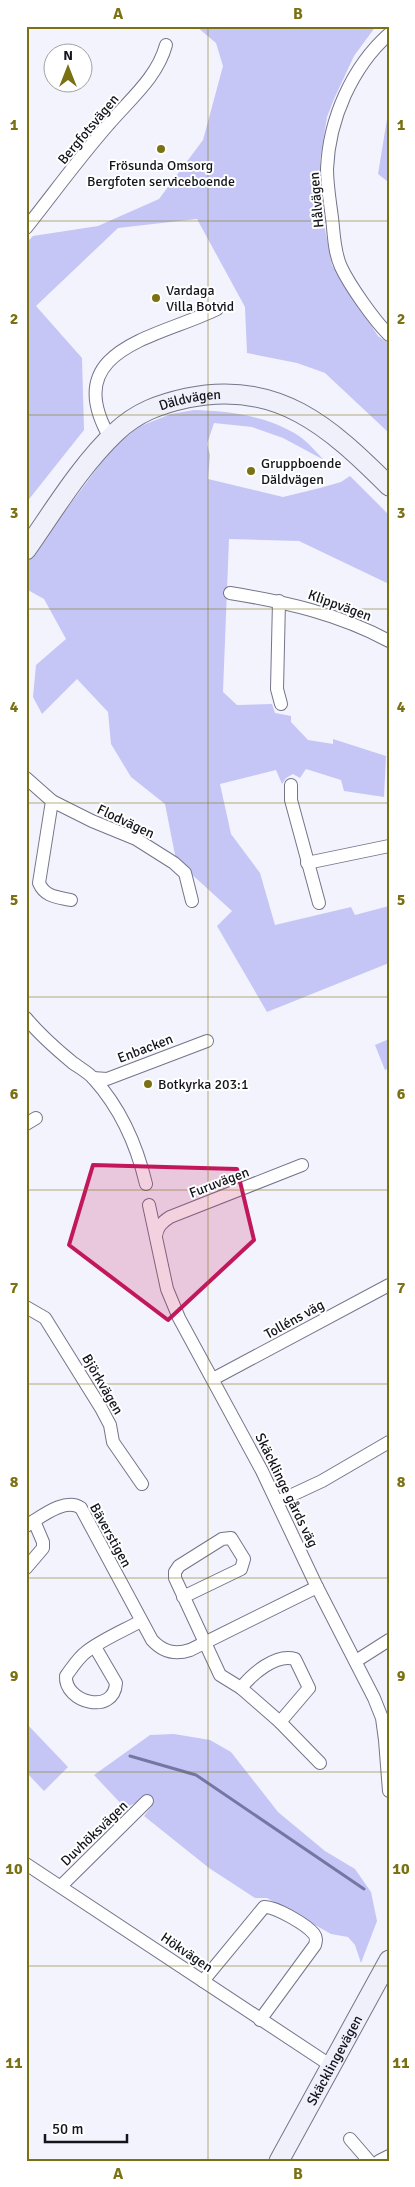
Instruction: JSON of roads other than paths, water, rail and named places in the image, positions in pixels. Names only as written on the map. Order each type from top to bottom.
[{"type":"street","name":"Hålvägen","points":[[389,34],[373,48],[339,107],[331,135],[327,170],[336,244],[341,266],[361,298],[389,335]]},
{"type":"street","name":"Bergfotsvägen","points":[[26,228],[107,126],[156,71],[166,45]]},
{"type":"street","points":[[110,438],[100,422],[95,398],[98,377],[104,366],[111,358],[143,339],[191,322],[217,309]]},
{"type":"street","name":"Däldvägen","points":[[26,550],[86,466],[110,438],[143,411],[176,400],[218,394],[253,396],[293,408],[325,427],[389,486]]},
{"type":"street","name":"Klippvägen","points":[[230,593],[279,601],[340,618],[389,640]]},
{"type":"street","points":[[279,601],[277,688],[281,704]]},
{"type":"street","name":"Flodvägen","points":[[26,778],[52,801],[92,822],[136,839],[174,863],[185,873],[192,901]]},
{"type":"street","points":[[291,785],[291,800],[319,902]]},
{"type":"street","points":[[52,801],[39,883],[43,891],[52,896],[71,900]]},
{"type":"street","points":[[307,863],[389,846]]},
{"type":"street","points":[[26,1018],[47,1040],[93,1078],[128,1131],[139,1156],[146,1184]]},
{"type":"street","name":"Enbacken","points":[[93,1078],[107,1079],[207,1041]]},
{"type":"street","name":"Furuvägen","points":[[156,1238],[157,1230],[170,1217],[302,1165]]},
{"type":"street","name":"Skäcklinge gårds väg","points":[[150,1205],[163,1272],[172,1302],[277,1502],[317,1587],[356,1661],[382,1718],[387,1740],[389,1791]]},
{"type":"street","name":"Tolléns väg","points":[[213,1380],[389,1285]]},
{"type":"street","name":"Björkvägen","points":[[26,1307],[45,1318],[101,1408],[110,1425],[113,1442],[142,1484]]},
{"type":"street","points":[[277,1502],[322,1481],[389,1442]]},
{"type":"street","name":"Bäverstigen","points":[[26,1568],[43,1548],[44,1542],[30,1524],[67,1504],[77,1505],[82,1508],[152,1640],[161,1649],[168,1652],[183,1652],[317,1587]]},
{"type":"street","points":[[183,1597],[241,1569],[244,1565],[244,1559],[234,1540],[231,1538],[222,1539],[176,1568],[175,1578],[183,1597],[220,1675],[241,1688],[280,1722],[320,1763]]},
{"type":"street","points":[[95,1647],[116,1683],[116,1688],[110,1696],[100,1703],[94,1704],[89,1703],[72,1690],[66,1681],[66,1676],[81,1657],[95,1647],[141,1621]]},
{"type":"street","points":[[356,1661],[389,1640]]},
{"type":"street","points":[[241,1688],[252,1675],[267,1666],[288,1657],[295,1659],[309,1688],[280,1722]]},
{"type":"street","name":"Duvhöksvägen","points":[[61,1886],[147,1802]]},
{"type":"street","name":"Hökvägen","points":[[26,1864],[330,2066]]},
{"type":"street","points":[[203,1982],[264,1907],[270,1906],[277,1909],[306,1927],[314,1933],[316,1938],[315,1945],[260,2020]]},
{"type":"street","name":"Skäcklingevägen","points":[[279,2161],[389,1960]]},
{"type":"street","points":[[350,2139],[369,2161]]},
{"type":"street","points":[[379,2161],[389,2156]]},
{"type":"waterway","points":[[130,1756],[196,1775],[364,1889]]},
{"type":"place","name":"Frösunda Omsorg Bergfoten serviceboende","points":[[161,149]]},
{"type":"place","name":"Vardaga Villa Botvid","points":[[156,298]]},
{"type":"place","name":"Gruppboende Däldvägen","points":[[251,471]]},
{"type":"place","name":"Botkyrka 203:1","points":[[148,1084]]}]
